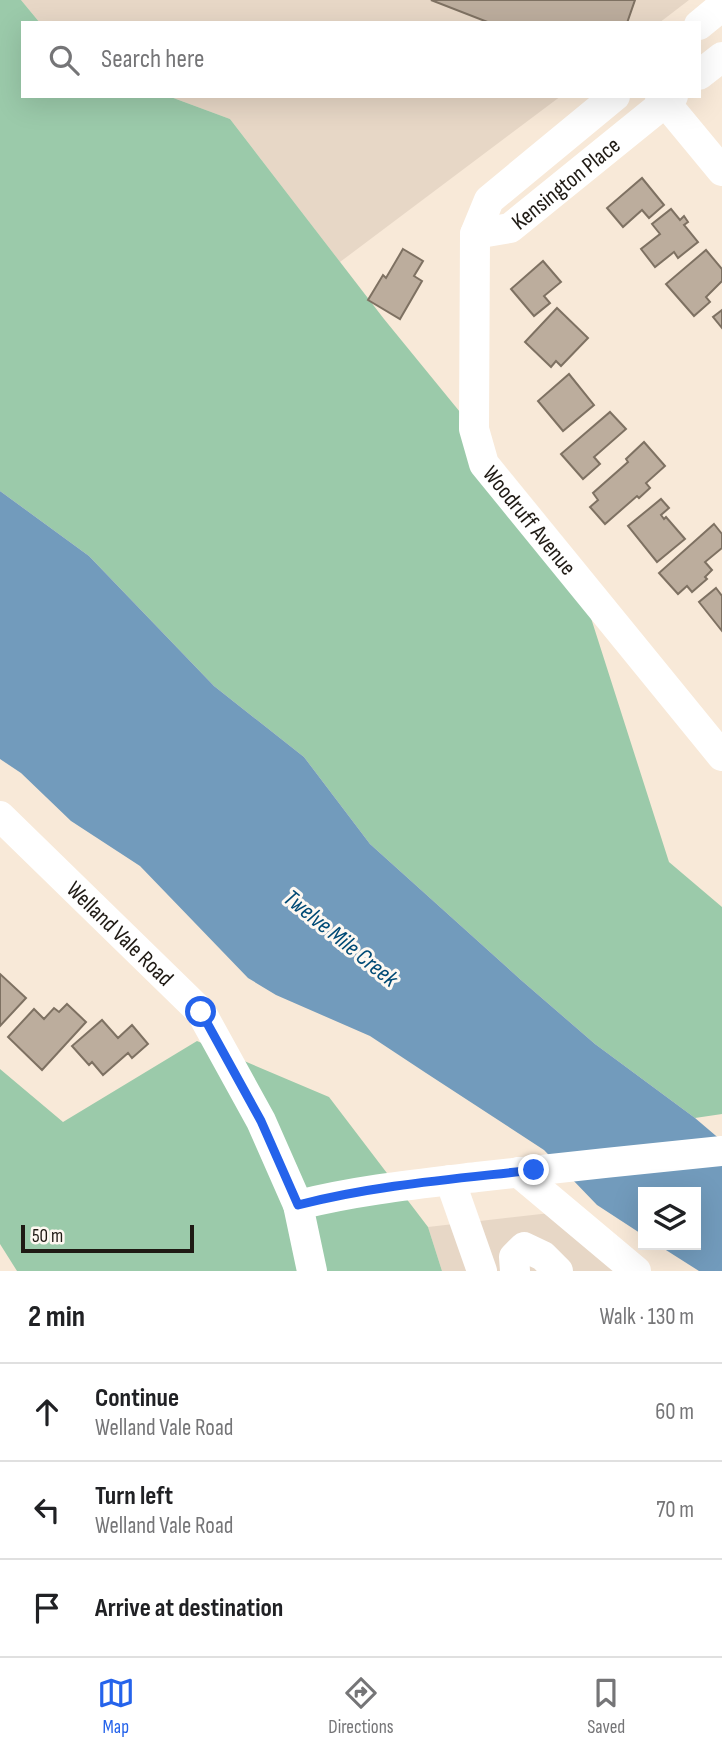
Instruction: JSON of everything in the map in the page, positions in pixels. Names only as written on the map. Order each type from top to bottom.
[{"type":"street","points":[[701,23],[722,6]]},
{"type":"street","points":[[701,73],[722,57]]},
{"type":"street","name":"Kensington Place","points":[[475,234],[489,200],[613,98]]},
{"type":"street","points":[[666,98],[722,171]]},
{"type":"street","name":"Kensington Place","points":[[475,234],[510,228],[666,98]]},
{"type":"street","name":"Woodruff Avenue","points":[[475,234],[474,429],[484,464],[722,756]]},
{"type":"street","name":"Welland Vale Road","points":[[0,816],[201,1012],[261,1121],[298,1205],[312,1271]]},
{"type":"street","points":[[298,1205],[397,1186],[722,1151]]},
{"type":"street","points":[[526,1171],[636,1271]]},
{"type":"street","points":[[450,1180],[482,1271]]},
{"type":"street","points":[[514,1271],[514,1257],[524,1247],[543,1256],[558,1271]]},
{"type":"shaded area","points":[[21,0],[689,0],[662,21],[38,21]]},
{"type":"shaded area","points":[[173,98],[558,98],[340,262],[230,119]]},
{"type":"shaded area","points":[[559,1212],[636,1271],[442,1271],[428,1227]]},
{"type":"green space","points":[[0,0],[21,0],[38,21],[21,21],[21,98],[173,98],[230,119],[384,319],[567,543],[669,862],[722,907],[722,1114],[695,1118],[595,1044],[370,844],[304,757],[214,686],[89,556],[0,491]]},
{"type":"green space","points":[[197,1041],[329,1097],[428,1227],[442,1271],[17,1271],[0,1244],[0,1069],[63,1122]]},
{"type":"water","name":"Twelve Mile Creek","points":[[0,491],[89,556],[214,686],[304,757],[370,844],[521,980],[595,1044],[722,1141],[722,1271],[699,1271],[666,1250],[701,1250],[701,1187],[638,1187],[638,1232],[597,1205],[544,1150],[370,1036],[276,995],[248,978],[140,866],[71,821],[21,773],[0,759]]},
{"type":"building","points":[[431,0],[635,0],[628,21],[485,21]]},
{"type":"building","points":[[642,178],[664,205],[649,218],[642,210],[623,227],[607,208]]},
{"type":"building","points":[[671,209],[680,220],[684,216],[688,222],[684,225],[698,242],[678,258],[674,252],[655,267],[641,249],[660,234],[652,224]]},
{"type":"building","points":[[403,249],[423,261],[414,276],[422,281],[400,319],[368,300],[383,275],[386,278]]},
{"type":"building","points":[[706,250],[722,269],[722,281],[706,297],[710,302],[694,316],[666,284]]},
{"type":"building","points":[[543,261],[561,282],[544,296],[550,303],[534,316],[511,289]]},
{"type":"building","points":[[557,308],[588,338],[561,366],[556,361],[551,367],[525,342]]},
{"type":"building","points":[[722,310],[722,328],[713,317]]},
{"type":"building","points":[[569,374],[594,405],[563,431],[538,401]]},
{"type":"building","points":[[610,412],[626,429],[594,457],[600,464],[583,479],[561,454]]},
{"type":"building","points":[[644,442],[665,466],[646,483],[650,488],[605,524],[590,507],[598,500],[593,493],[628,462],[626,459]]},
{"type":"building","points":[[661,499],[669,508],[661,515],[664,519],[666,517],[685,539],[657,562],[628,526]]},
{"type":"building","points":[[714,524],[722,534],[722,548],[705,562],[712,570],[705,577],[707,579],[692,592],[687,586],[678,594],[659,573]]},
{"type":"building","points":[[716,588],[722,596],[722,631],[699,602]]},
{"type":"building","points":[[0,974],[26,998],[0,1026]]},
{"type":"building","points":[[67,1004],[86,1022],[42,1070],[8,1037],[34,1009],[44,1019],[54,1008],[59,1012]]},
{"type":"building","points":[[102,1020],[118,1038],[132,1025],[148,1044],[132,1058],[128,1053],[103,1075],[92,1062],[89,1065],[72,1046]]},
{"type":"route","points":[[201,1012],[261,1121],[298,1205],[397,1186],[534,1170]]}]
